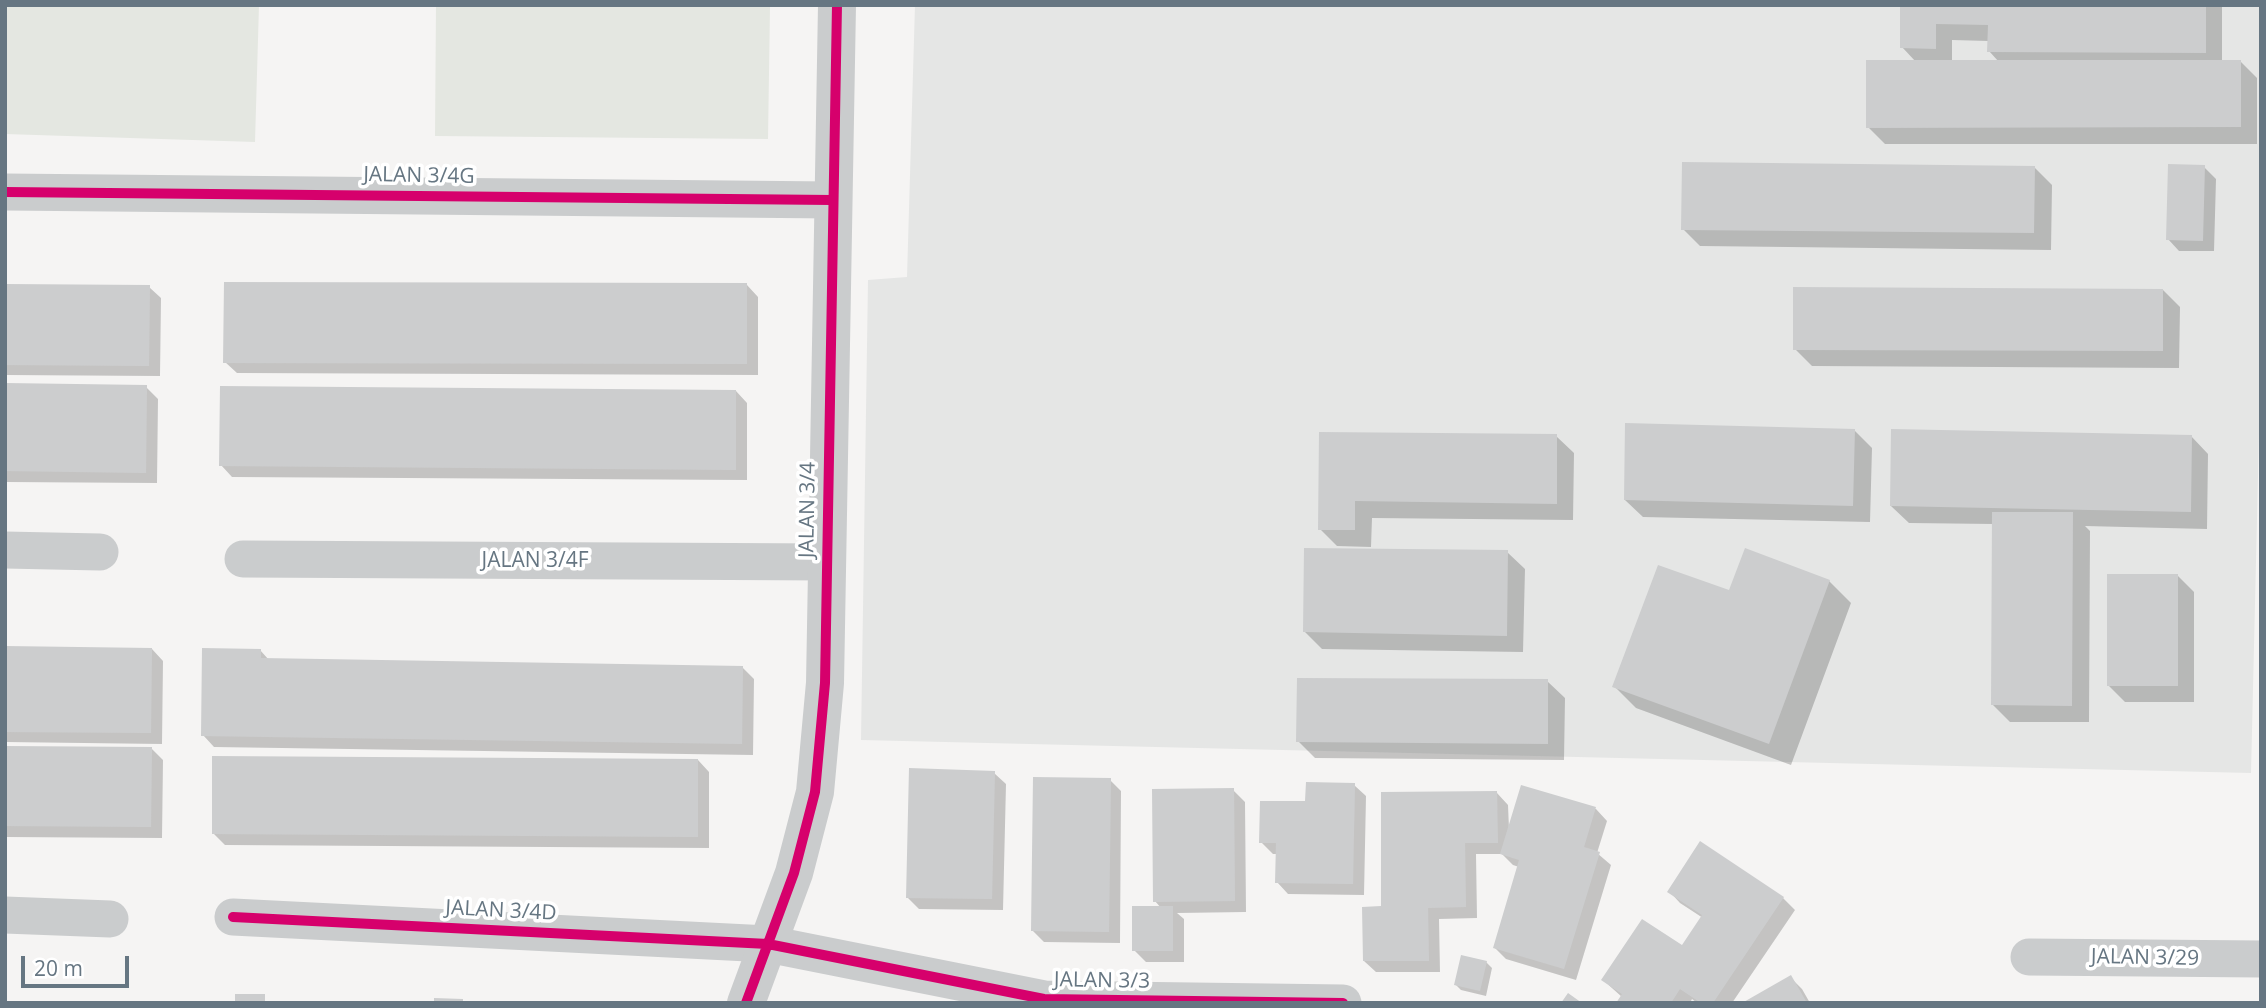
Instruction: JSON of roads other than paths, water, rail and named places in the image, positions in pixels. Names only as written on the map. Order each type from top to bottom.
[{"type":"street","name":"JALAN 3/4","points":[[746,1003],[794,873],[815,792],[825,683],[836,5]]},
{"type":"street","name":"JALAN 3/4G","points":[[5,192],[832,200]]},
{"type":"street","points":[[5,550],[100,552]]},
{"type":"street","name":"JALAN 3/4F","points":[[243,559],[827,562]]},
{"type":"street","points":[[5,915],[110,919]]},
{"type":"street","name":"JALAN 3/4D","points":[[233,917],[768,944],[864,962]]},
{"type":"street","name":"JALAN 3/29","points":[[2029,957],[2261,959]]},
{"type":"street","name":"JALAN 3/3","points":[[864,962],[1044,999],[1343,1003]]}]
